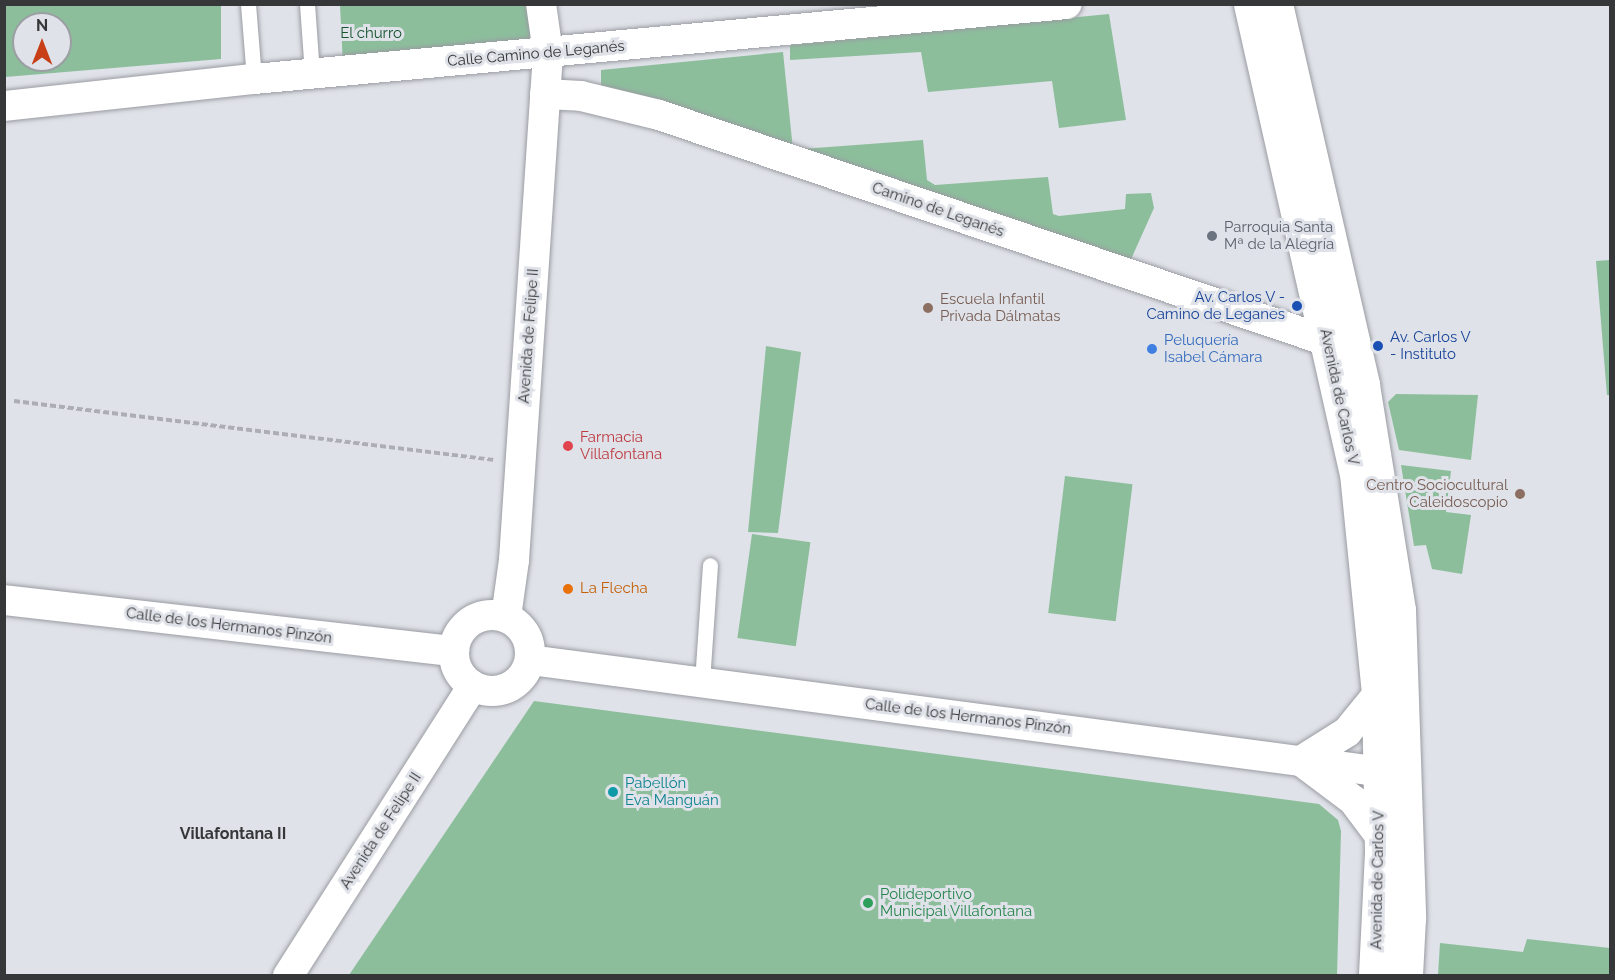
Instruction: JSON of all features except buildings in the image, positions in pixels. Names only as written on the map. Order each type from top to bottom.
[{"type":"street","name":"Avenida de Felipe II","points":[[507,617],[514,560],[548,53],[541,4]]},
{"type":"street","name":"Calle Camino de Leganés","points":[[4,106],[254,79],[1067,4]]},
{"type":"street","name":"Avenida de Carlos V","points":[[1250,4],[1356,473],[1378,694],[1392,771],[1409,918],[1406,975]]},
{"type":"street","name":"Avenida de Carlos V","points":[[1276,4],[1346,307],[1379,471],[1399,610],[1392,771],[1380,836],[1375,975]]},
{"type":"street","name":"Camino de Leganés","points":[[545,94],[581,96],[659,115],[1327,341]]},
{"type":"street","name":"Calle de los Hermanos Pinzón","points":[[4,600],[454,651]]},
{"type":"street","points":[[492,615],[507,617],[526,635],[530,660],[522,677],[508,687],[490,691],[473,686],[459,671],[454,651],[458,637],[472,621],[492,615]]},
{"type":"street","name":"Calle de los Hermanos Pinzón","points":[[530,660],[1300,761],[1392,771]]},
{"type":"street","name":"Avenida de Felipe II","points":[[288,975],[473,686]]},
{"type":"street","points":[[1378,694],[1347,732],[1300,761],[1353,800],[1380,836]]},
{"type":"lane","points":[[248,4],[254,79]]},
{"type":"lane","points":[[307,4],[312,74]]},
{"type":"lane","points":[[702,682],[710,565]]},
{"type":"path","points":[[14,401],[496,461]]},
{"type":"green space","points":[[5,4],[221,5],[221,59],[72,71],[72,12],[12,12],[12,72],[65,72],[5,77]]},
{"type":"green space","name":"El churro","points":[[340,5],[529,5],[548,53],[343,65]]},
{"type":"green space","points":[[1109,14],[1126,120],[1059,128],[1052,81],[928,92],[921,52],[790,60],[790,45]]},
{"type":"green space","points":[[783,52],[793,150],[601,86],[601,70]]},
{"type":"green space","points":[[923,140],[927,180],[935,185],[1048,177],[1053,214],[1059,216],[1125,209],[1126,194],[1151,193],[1154,208],[1128,266],[802,149]]},
{"type":"green space","points":[[1610,260],[1610,395],[1607,395],[1596,261]]},
{"type":"green space","points":[[766,346],[801,352],[778,533],[748,532]]},
{"type":"green space","points":[[1396,394],[1478,395],[1471,460],[1399,450],[1388,402]]},
{"type":"green space","points":[[1401,465],[1451,471],[1446,512],[1471,515],[1462,574],[1432,569],[1426,545],[1414,546]]},
{"type":"green space","points":[[1065,476],[1132,484],[1116,621],[1048,613]]},
{"type":"green space","points":[[752,534],[810,542],[796,646],[737,638]]},
{"type":"green space","name":"Polideportivo Municipal Villafontana","points":[[534,701],[1319,804],[1338,820],[1341,831],[1337,975],[349,975]]},
{"type":"green space","points":[[1527,939],[1610,948],[1610,975],[1438,975],[1440,943],[1523,952]]},
{"type":"place","name":"Parroquia Santa Mª de la Alegría","points":[[1212,236]]},
{"type":"place","name":"Av. Carlos V - Camino de Leganes","points":[[1297,306]]},
{"type":"place","name":"Escuela Infantil Privada Dálmatas","points":[[928,308]]},
{"type":"place","name":"Av. Carlos V - Instituto","points":[[1378,346]]},
{"type":"place","name":"Peluquería Isabel Cámara","points":[[1152,349]]},
{"type":"place","name":"Farmacia Villafontana","points":[[568,446]]},
{"type":"place","name":"Centro Sociocultural Caleidoscopio","points":[[1520,494]]},
{"type":"place","name":"La Flecha","points":[[568,589]]},
{"type":"place","name":"Pabellón Eva Manguán","points":[[613,792]]},
{"type":"place","name":"Polideportivo Municipal Villafontana","points":[[868,903]]},
{"type":"district","name":"Villafontana II","points":[[233,834]]}]
